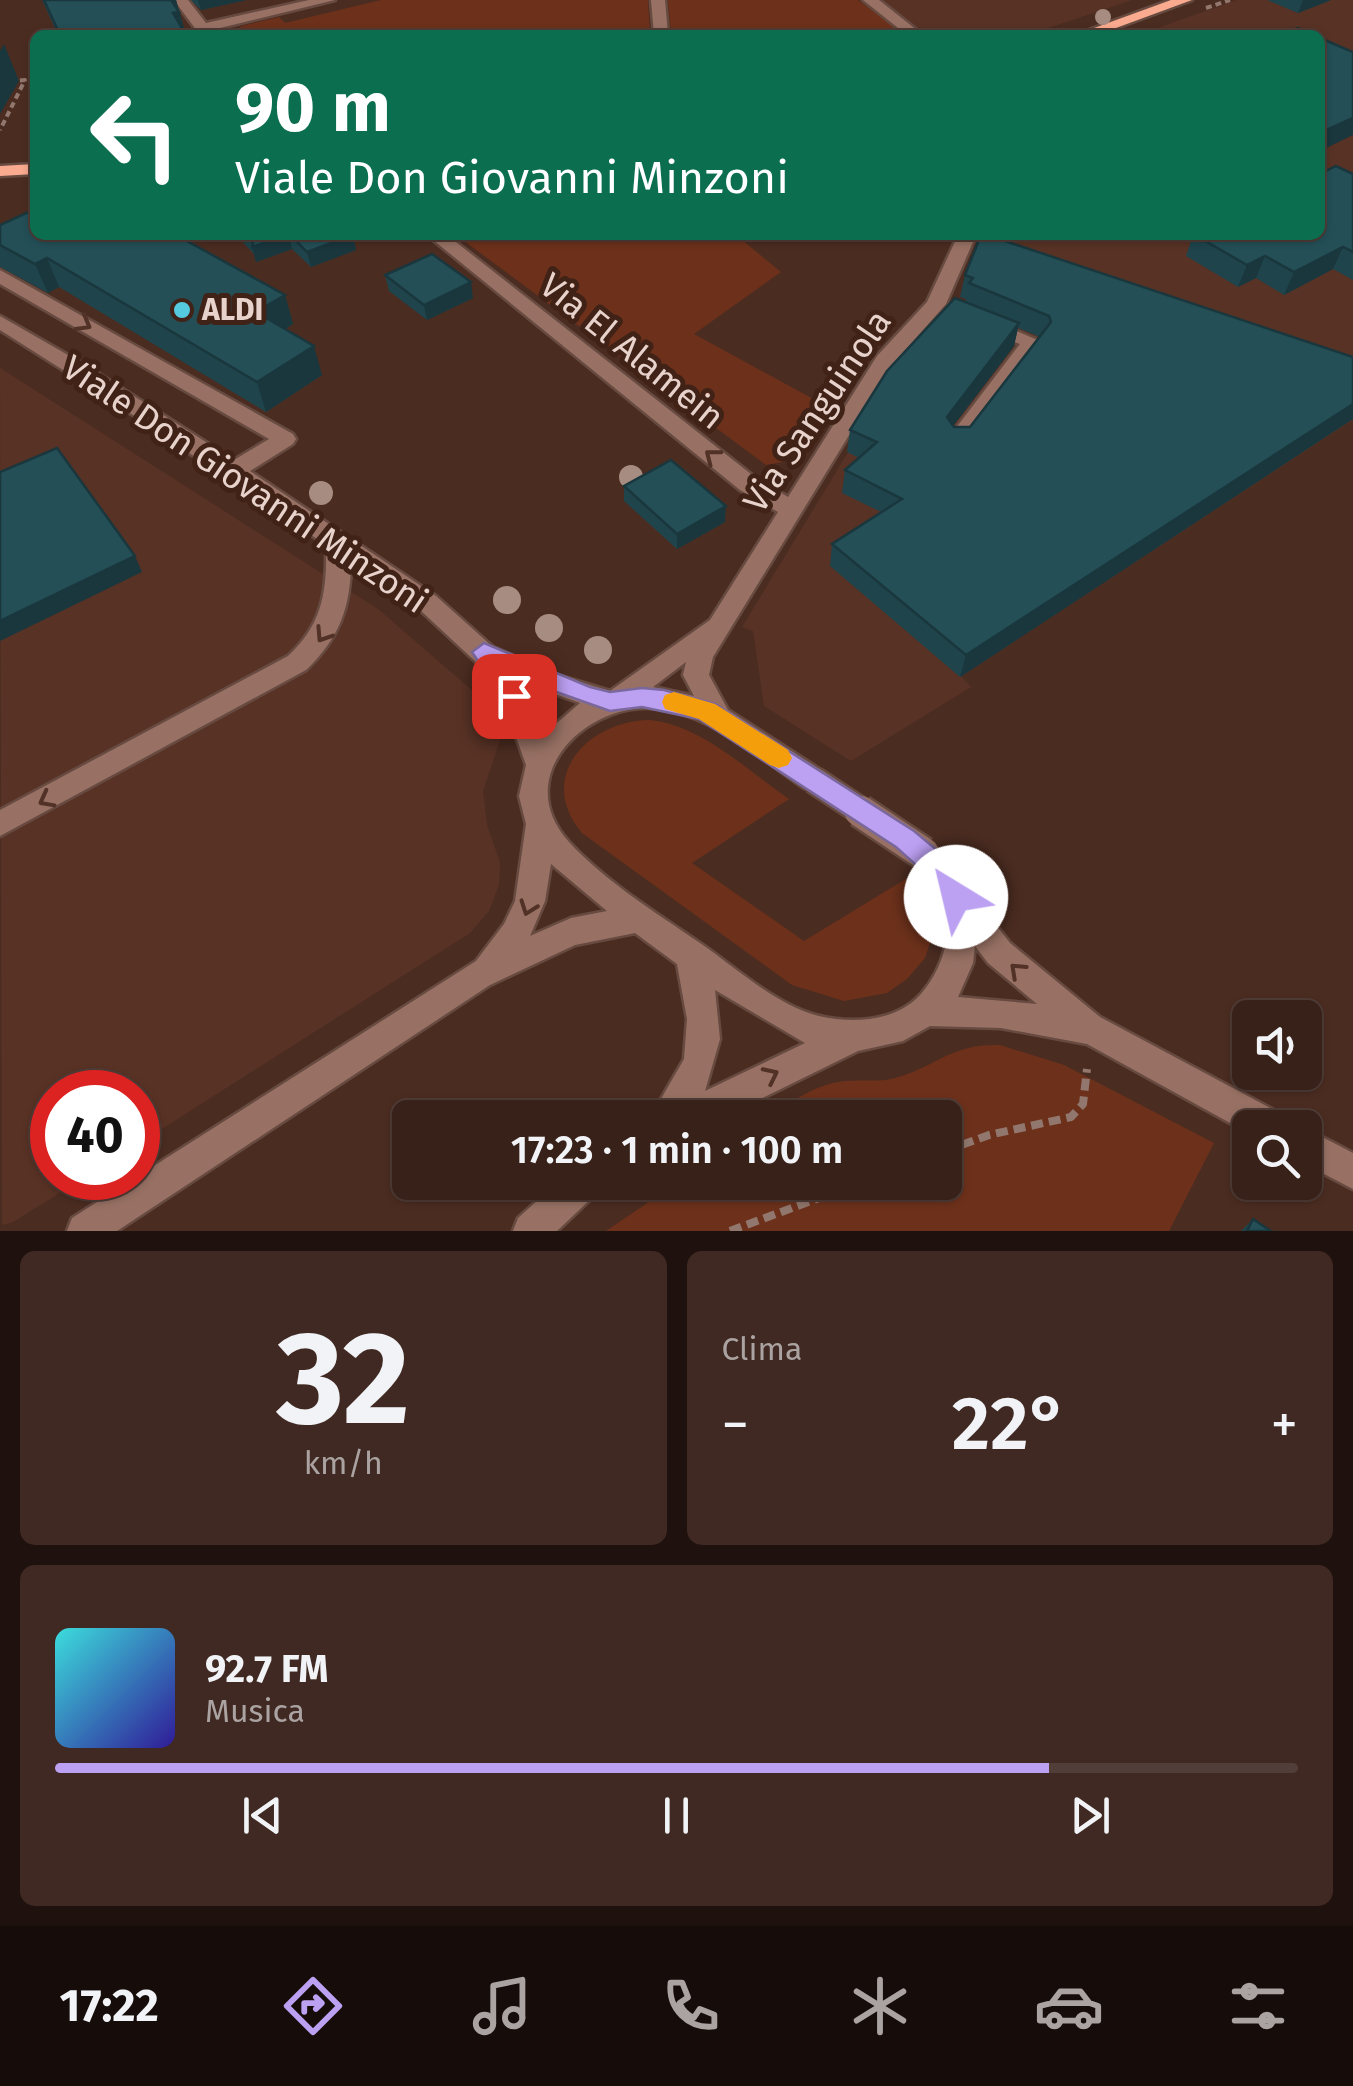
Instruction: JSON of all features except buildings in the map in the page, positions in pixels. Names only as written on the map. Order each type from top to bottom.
[{"type":"main road","points":[[1097,30],[1186,0]]},
{"type":"main road","points":[[0,171],[30,169]]},
{"type":"street","points":[[181,0],[204,30]]},
{"type":"street","points":[[213,30],[328,0]]},
{"type":"street","points":[[658,0],[661,30]]},
{"type":"street","points":[[870,0],[909,30]]},
{"type":"street","name":"Via El Alamein","points":[[442,240],[748,484],[793,510]]},
{"type":"street","name":"Via Sanguinola","points":[[718,717],[696,670],[718,623],[884,361],[936,304],[966,240]]},
{"type":"street","points":[[0,276],[285,438],[233,471]]},
{"type":"street","points":[[936,304],[1032,342],[957,442]]},
{"type":"street","name":"Viale Don Giovanni Minzoni","points":[[0,322],[338,541],[408,589],[484,652],[549,683],[615,701],[664,700],[718,717],[923,853],[1000,954],[1092,1029],[1240,1110]]},
{"type":"street","points":[[0,824],[277,677],[303,659],[326,633],[338,605],[338,541]]},
{"type":"street","name":"Via Sanguinola","points":[[615,701],[718,623]]},
{"type":"street","name":"Viale Don Giovanni Minzoni","points":[[484,652],[520,707],[539,763],[534,788],[540,825],[570,864],[689,953],[797,1023],[819,1031],[859,1034],[900,1025],[926,1011],[951,985],[962,957],[963,928],[956,897]]},
{"type":"street","points":[[539,763],[551,742],[568,725],[615,701]]},
{"type":"street","points":[[479,975],[515,937],[526,916],[536,884],[540,825]]},
{"type":"street","points":[[85,1231],[479,975],[571,932],[642,918]]},
{"type":"street","points":[[680,1100],[695,1079],[703,1047],[703,1005],[689,953]]},
{"type":"street","name":"Viale Don Giovanni Minzoni","points":[[926,1011],[1001,1014],[1092,1029]]},
{"type":"street","points":[[722,1100],[859,1034]]},
{"type":"street","points":[[1322,1155],[1353,1172]]},
{"type":"street","points":[[531,1231],[565,1200]]},
{"type":"path","points":[[0,82],[24,80],[0,130]]},
{"type":"path","points":[[962,1145],[1071,1116],[1082,1104],[1087,1069]]},
{"type":"path","points":[[730,1231],[814,1200]]},
{"type":"shaded area","points":[[381,0],[648,0],[650,30],[237,30],[279,17],[285,23]]},
{"type":"shaded area","points":[[668,0],[858,0],[898,30],[671,30]]},
{"type":"shaded area","points":[[877,0],[1132,0],[1042,30],[918,30]]},
{"type":"shaded area","points":[[1237,0],[1353,0],[1353,420],[961,676],[971,687],[851,761],[764,706],[753,631],[742,627],[884,393],[976,290],[984,240],[1325,240],[1325,30],[1152,30]]},
{"type":"shaded area","points":[[463,240],[742,240],[781,272],[694,334],[815,400],[783,462],[766,465]]},
{"type":"shaded area","points":[[0,368],[378,609],[488,704],[502,734],[483,791],[487,825],[500,862],[499,885],[489,911],[470,933],[160,1130],[160,1070],[30,1070],[30,1200],[48,1200],[2,1225]]},
{"type":"shaded area","points":[[649,720],[668,723],[705,739],[789,799],[692,863],[804,941],[909,877],[931,916],[932,937],[925,958],[907,979],[887,993],[844,1001],[792,985],[582,833],[569,812],[564,792],[566,773],[575,756],[606,730]]},
{"type":"shaded area","points":[[1000,1045],[1064,1065],[1214,1143],[1169,1231],[606,1231],[652,1200],[962,1200],[962,1100],[794,1100],[814,1089],[845,1081],[892,1079],[957,1051]]},
{"type":"slow traffic","points":[[674,702],[718,717],[779,758]]},
{"type":"place","name":"ALDI","points":[[182,310]]},
{"type":"route","points":[[514,696],[484,652],[549,683],[610,702],[664,700],[706,711],[905,839],[934,864],[956,897]]}]
